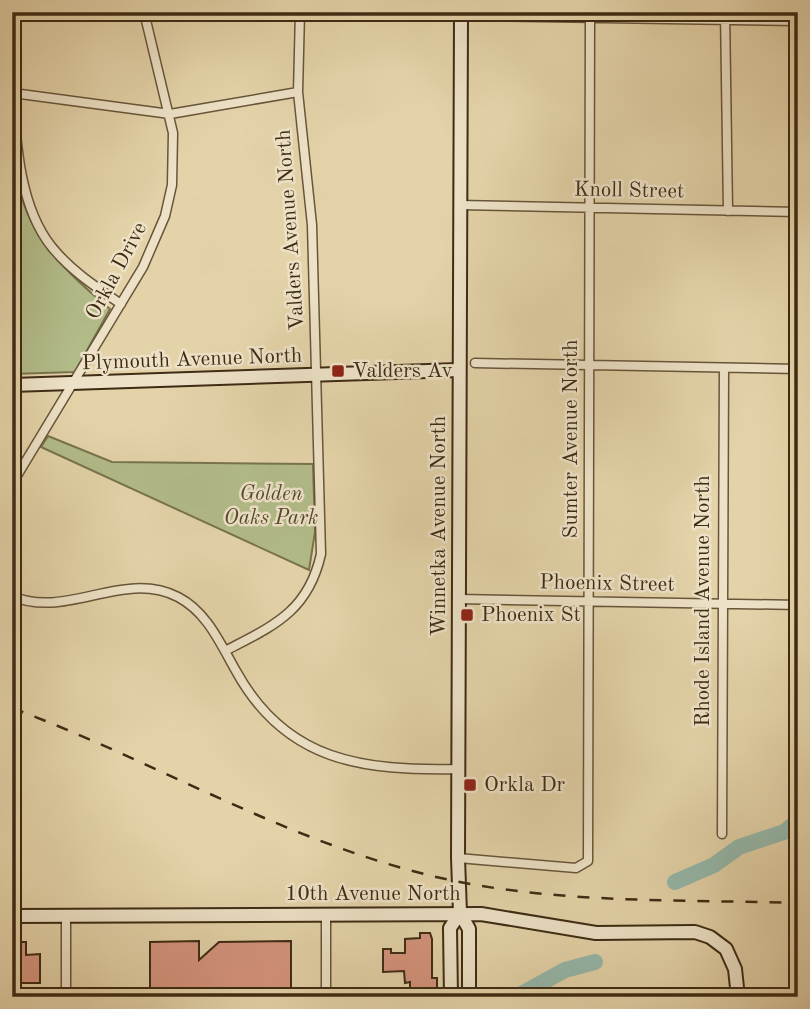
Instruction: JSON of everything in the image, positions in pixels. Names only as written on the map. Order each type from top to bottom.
[{"type":"street","name":"Orkla Drive","points":[[12,484],[143,267],[165,216],[175,156],[170,114],[144,12]]},
{"type":"street","name":"Valders Avenue North","points":[[225,651],[283,619],[303,598],[317,573],[322,535],[309,186],[298,92],[300,12]]},
{"type":"street","points":[[459,13],[725,16],[798,22]]},
{"type":"street","name":"Winnetka Avenue North","points":[[459,13],[458,859],[460,913],[469,929],[470,997]]},
{"type":"street","name":"Sumter Avenue North","points":[[458,859],[576,868],[586,866],[589,856],[590,15]]},
{"type":"street","points":[[725,16],[727,211]]},
{"type":"street","points":[[12,86],[24,181],[38,225],[66,263],[121,304]]},
{"type":"street","points":[[13,93],[170,114],[298,92]]},
{"type":"street","name":"Knoll Street","points":[[459,205],[798,212]]},
{"type":"street","points":[[475,363],[798,369]]},
{"type":"street","name":"Rhode Island Avenue North","points":[[722,834],[724,368]]},
{"type":"street","name":"Plymouth Avenue North","points":[[12,385],[458,370]]},
{"type":"street","points":[[12,596],[39,604],[126,588],[159,590],[177,596],[204,617],[247,691],[263,711],[314,748],[349,763],[374,767],[459,769]]},
{"type":"street","name":"Phoenix Street","points":[[458,598],[798,604]]},
{"type":"street","points":[[326,913],[326,997]]},
{"type":"street","name":"Winnetka Avenue North","points":[[451,997],[450,928],[460,913]]},
{"type":"street","name":"10th Avenue North","points":[[12,916],[460,913],[512,917],[596,933],[695,932],[710,937],[726,949],[736,970],[738,997]]},
{"type":"street","points":[[66,916],[66,997]]},
{"type":"green space","points":[[12,175],[17,175],[21,196],[38,234],[63,266],[110,309],[75,372],[12,374]]},
{"type":"green space","name":"Golden Oaks Park","points":[[48,436],[112,462],[313,464],[315,532],[309,570],[41,447]]},
{"type":"building","points":[[420,933],[430,933],[432,939],[432,978],[437,978],[437,997],[410,997],[410,982],[405,983],[404,971],[383,972],[383,949],[391,949],[391,953],[405,953],[405,939],[420,938]]},
{"type":"building","points":[[199,941],[199,960],[219,942],[291,941],[291,997],[219,997],[219,989],[150,990],[150,942]]},
{"type":"building","points":[[12,942],[26,942],[26,955],[40,954],[40,983],[12,983]]},
{"type":"waterway","points":[[675,882],[714,865],[739,847],[784,832],[798,821]]},
{"type":"waterway","points":[[516,997],[565,970],[595,962]]},
{"type":"railway","points":[[12,708],[307,836],[409,870],[456,881],[553,895],[798,903]]},
{"type":"place","name":"Valders Av","points":[[338,371]]},
{"type":"place","name":"Phoenix St","points":[[467,615]]},
{"type":"place","name":"Orkla Dr","points":[[470,785]]}]
